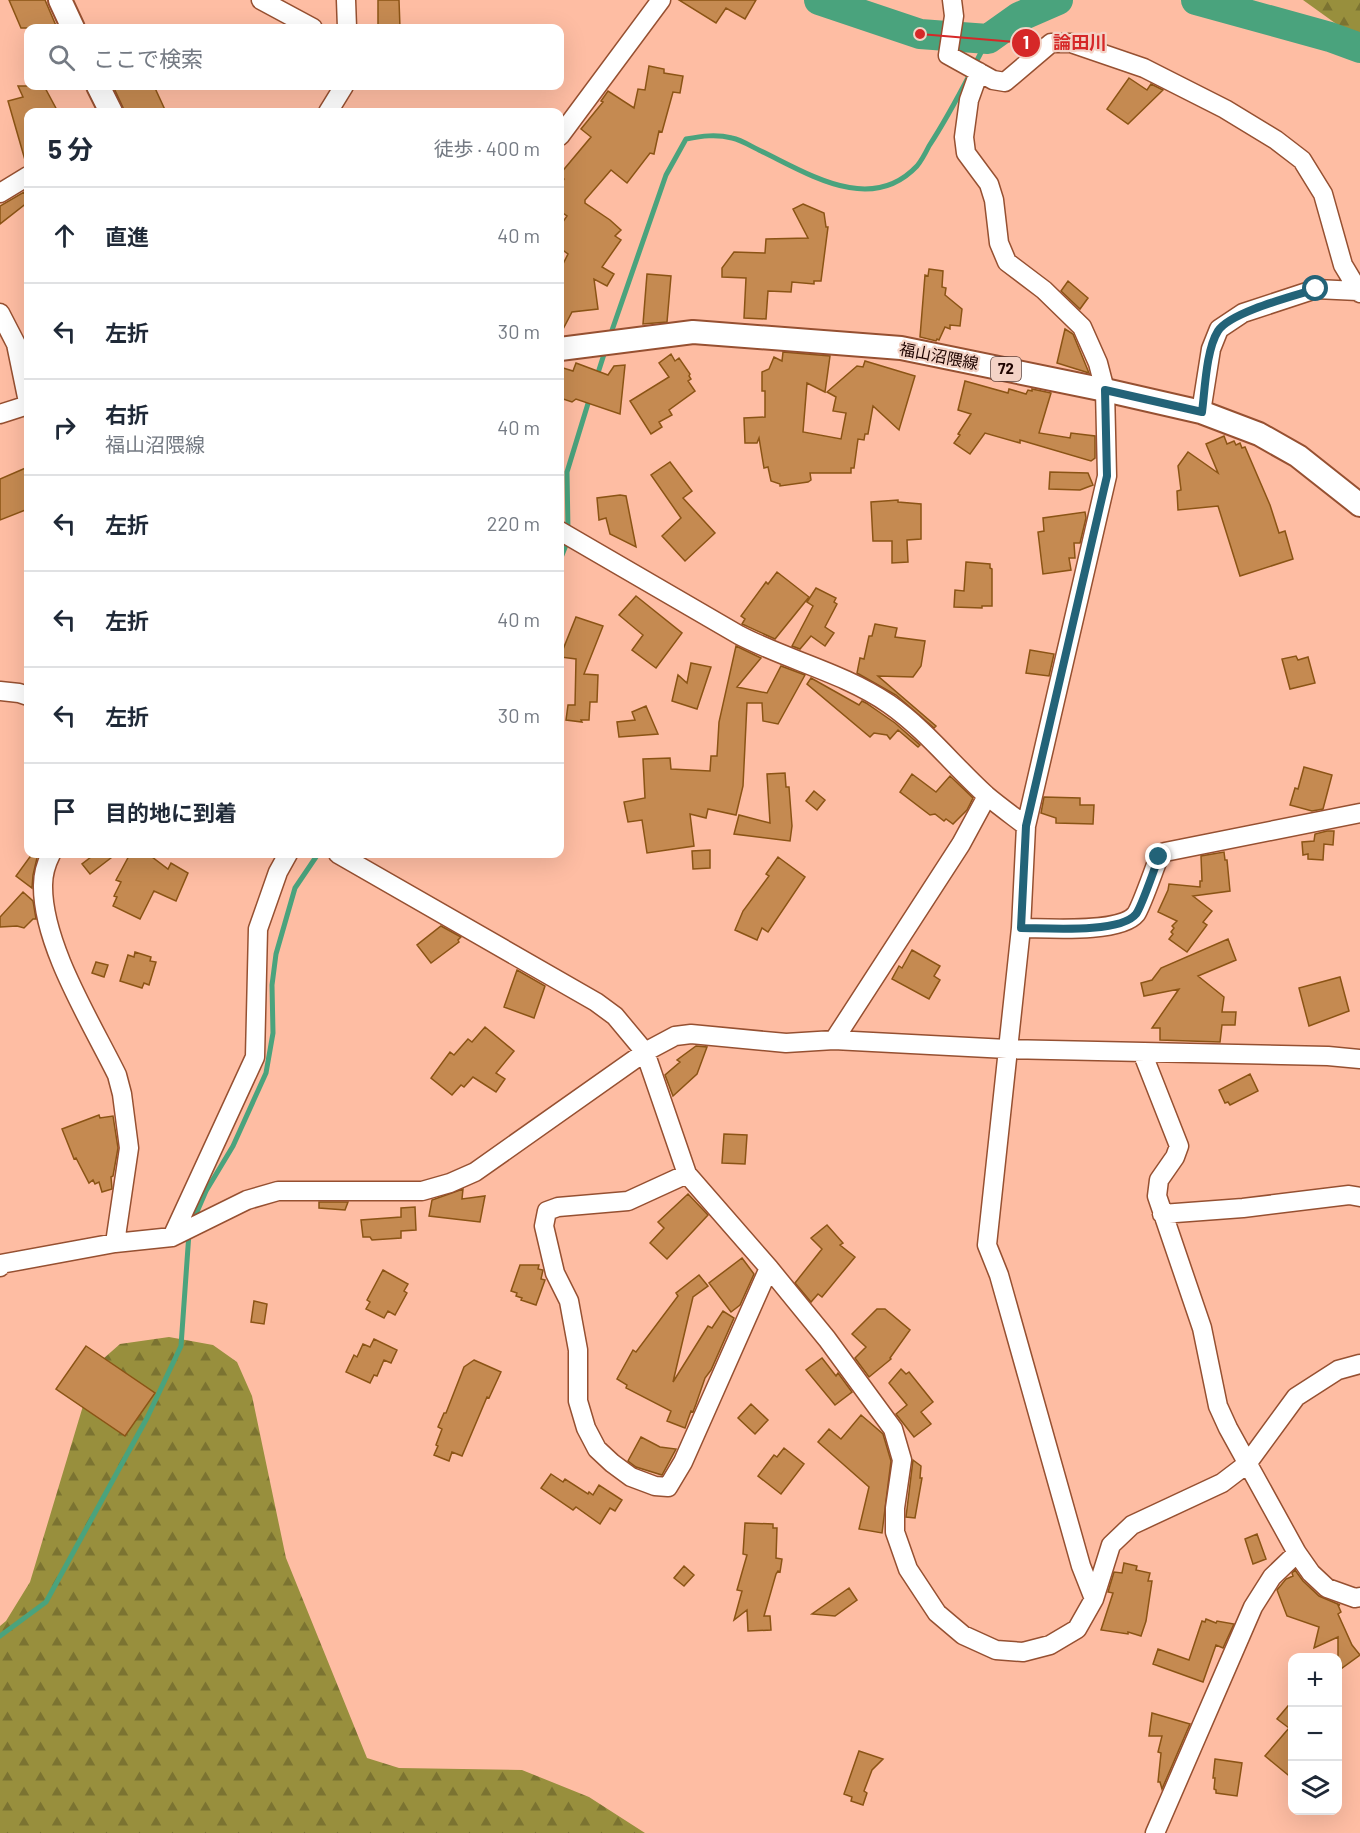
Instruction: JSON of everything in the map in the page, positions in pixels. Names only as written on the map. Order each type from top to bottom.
[{"type":"main road","points":[[60,0],[71,24]]},
{"type":"main road","points":[[101,90],[109,108]]},
{"type":"main road","name":"福山沼隈線","points":[[564,349],[693,332],[901,348],[1202,412],[1259,434],[1298,456],[1360,505]]},
{"type":"street","points":[[261,0],[306,24]]},
{"type":"street","points":[[346,0],[347,24]]},
{"type":"street","points":[[564,131],[661,0]]},
{"type":"street","points":[[952,0],[954,16],[948,55],[993,80],[1005,82],[1051,43],[1071,43],[1144,68],[1225,109],[1276,140],[1302,160],[1323,194],[1343,265],[1359,292]]},
{"type":"street","points":[[979,72],[969,100],[963,137],[966,153],[989,184],[994,200],[999,243],[1007,262],[1044,290],[1082,327],[1098,363],[1105,390],[1107,476],[1026,826],[1021,928],[987,1245],[999,1275],[1081,1566],[1094,1599]]},
{"type":"street","points":[[330,108],[342,90]]},
{"type":"street","points":[[0,193],[24,178]]},
{"type":"street","points":[[1202,412],[1211,349],[1219,329],[1244,313],[1316,289],[1359,292]]},
{"type":"street","points":[[0,313],[16,344],[24,383]]},
{"type":"street","points":[[0,414],[24,405]]},
{"type":"street","points":[[564,533],[739,635],[768,650],[855,685],[889,705],[922,733],[987,796],[1026,826]]},
{"type":"street","points":[[0,691],[24,695]]},
{"type":"street","points":[[834,1040],[961,844],[987,796]]},
{"type":"street","points":[[1021,928],[1095,928],[1125,921],[1136,914],[1159,857],[1165,852],[1360,813]]},
{"type":"street","points":[[50,858],[42,883],[46,915],[58,954],[117,1075],[122,1094],[129,1148],[115,1243]]},
{"type":"street","points":[[171,1238],[255,1057],[258,929],[278,872],[286,858]]},
{"type":"street","points":[[345,858],[596,1002],[615,1016],[645,1053],[687,1174],[827,1339],[892,1429],[902,1460],[895,1509],[895,1532],[908,1569],[937,1614],[963,1635],[996,1650],[1023,1652],[1050,1645],[1077,1629],[1094,1599],[1111,1545],[1132,1525],[1222,1483],[1247,1464],[1296,1397],[1338,1370],[1360,1364]]},
{"type":"street","points":[[0,1267],[1,1264],[115,1243],[171,1238],[247,1200],[278,1191],[422,1191],[450,1183],[475,1172],[645,1053],[675,1036],[691,1034],[786,1043],[834,1040],[1007,1049],[1360,1059]]},
{"type":"street","points":[[1143,1052],[1179,1146],[1175,1157],[1159,1180],[1157,1196],[1202,1328],[1218,1406],[1247,1464],[1297,1553],[1311,1573],[1327,1588],[1355,1598],[1360,1597]]},
{"type":"street","points":[[687,1174],[628,1201],[558,1207],[547,1211],[544,1226],[555,1273],[569,1301],[578,1350],[578,1401],[586,1428],[597,1449],[631,1477],[656,1486],[668,1487],[683,1462],[769,1268]]},
{"type":"street","points":[[1162,1214],[1243,1208],[1349,1195],[1360,1197]]},
{"type":"street","points":[[1155,1833],[1253,1607],[1272,1577],[1297,1553]]},
{"type":"green space","points":[[1303,0],[1360,0],[1360,41]]},
{"type":"green space","points":[[169,1337],[213,1345],[237,1362],[252,1396],[286,1558],[367,1758],[399,1768],[522,1770],[589,1797],[645,1833],[0,1833],[0,1626],[6,1621],[30,1582],[95,1366],[120,1344]]},
{"type":"building","points":[[9,0],[45,0],[55,24],[24,24],[24,28],[21,28]]},
{"type":"building","points":[[378,0],[399,0],[400,24],[378,24]]},
{"type":"building","points":[[679,0],[756,0],[745,19],[726,8],[716,23]]},
{"type":"building","points":[[649,66],[664,69],[664,73],[683,76],[680,93],[673,92],[662,132],[659,131],[654,154],[650,153],[627,183],[611,170],[585,200],[585,203],[621,230],[615,236],[621,240],[602,267],[614,274],[607,286],[594,279],[598,309],[572,312],[564,327],[564,262],[568,254],[564,251],[564,220],[567,216],[564,214],[564,169],[591,137],[581,129],[603,102],[601,101],[608,91],[634,108],[638,89],[645,90]]},
{"type":"building","points":[[1129,78],[1147,90],[1151,84],[1163,90],[1128,124],[1107,109]]},
{"type":"building","points":[[18,86],[24,86],[24,90],[46,90],[56,108],[24,108],[24,157],[8,101],[23,97]]},
{"type":"building","points":[[115,90],[156,90],[164,108],[123,108]]},
{"type":"building","points":[[24,192],[24,205],[0,224],[0,206]]},
{"type":"building","points":[[803,204],[824,213],[826,227],[828,227],[821,281],[814,281],[814,284],[792,282],[791,292],[768,291],[766,319],[744,318],[746,278],[722,277],[722,268],[734,252],[765,253],[766,239],[808,238],[793,209]]},
{"type":"building","points":[[929,269],[943,271],[942,287],[946,288],[945,295],[962,309],[960,326],[950,325],[950,329],[945,327],[939,340],[936,341],[920,337],[925,275],[928,276]]},
{"type":"building","points":[[647,274],[671,276],[667,322],[643,324]]},
{"type":"building","points":[[1068,281],[1088,298],[1080,309],[1061,291]]},
{"type":"building","points":[[1065,329],[1073,334],[1089,373],[1057,363]]},
{"type":"building","points":[[783,352],[830,356],[825,392],[807,383],[803,432],[841,439],[846,413],[833,411],[836,397],[827,392],[857,366],[863,367],[865,361],[915,376],[899,430],[873,406],[868,434],[865,434],[864,440],[858,439],[854,468],[851,468],[851,473],[810,473],[811,480],[808,482],[780,486],[771,481],[768,467],[764,468],[759,438],[757,443],[745,443],[744,418],[765,417],[762,372],[769,369],[774,357],[782,361]]},
{"type":"building","points":[[671,354],[675,361],[679,358],[690,374],[691,379],[688,381],[695,391],[669,410],[672,415],[659,422],[662,427],[651,434],[630,401],[669,377],[659,363]]},
{"type":"building","points":[[576,363],[608,375],[614,366],[625,365],[620,414],[576,399],[572,402],[564,399],[564,368],[573,371]]},
{"type":"building","points":[[965,381],[1008,393],[1009,389],[1026,394],[1032,389],[1051,393],[1039,433],[1070,438],[1071,433],[1095,436],[1095,458],[1091,461],[1020,440],[1020,443],[985,433],[970,454],[954,443],[971,414],[958,410]]},
{"type":"building","points":[[1224,436],[1227,444],[1234,441],[1236,445],[1240,443],[1242,448],[1245,447],[1270,505],[1279,533],[1285,531],[1293,559],[1240,576],[1218,506],[1178,510],[1177,491],[1181,490],[1178,466],[1188,452],[1218,473],[1206,444]]},
{"type":"building","points":[[670,462],[692,491],[683,498],[715,533],[685,561],[662,536],[681,518],[651,475]]},
{"type":"building","points":[[24,469],[24,511],[0,520],[0,479]]},
{"type":"building","points":[[1050,472],[1088,473],[1093,485],[1080,490],[1049,489]]},
{"type":"building","points":[[626,496],[636,547],[610,534],[606,518],[599,520],[597,498]]},
{"type":"building","points":[[898,500],[898,502],[921,504],[921,539],[907,540],[908,562],[892,563],[892,541],[873,541],[871,502]]},
{"type":"building","points":[[1085,512],[1086,518],[1080,543],[1074,543],[1075,558],[1069,558],[1071,570],[1043,574],[1038,532],[1044,531],[1043,518]]},
{"type":"building","points":[[966,562],[990,564],[992,606],[954,607],[955,590],[964,591]]},
{"type":"building","points":[[777,572],[809,597],[775,639],[742,624],[745,619],[741,616],[766,582],[768,584]]},
{"type":"building","points":[[816,588],[836,598],[834,602],[837,604],[825,627],[834,633],[825,646],[811,636],[800,649],[792,646],[813,606],[807,602]]},
{"type":"building","points":[[636,596],[682,633],[656,668],[632,650],[643,635],[619,615]]},
{"type":"building","points":[[576,617],[603,626],[584,674],[598,675],[597,702],[590,702],[589,720],[581,720],[582,722],[566,720],[568,705],[575,705],[576,659],[564,658],[564,647]]},
{"type":"building","points":[[875,624],[897,628],[895,637],[925,641],[921,666],[913,677],[878,676],[936,726],[934,728],[896,695],[857,673],[860,658],[864,659],[869,636],[872,636]]},
{"type":"building","points":[[736,646],[761,658],[737,687],[767,693],[781,666],[805,675],[778,724],[763,721],[762,703],[747,703],[743,786],[736,815],[708,809],[706,818],[690,814],[694,846],[647,853],[642,820],[628,822],[624,802],[645,798],[643,759],[670,758],[671,769],[710,771],[711,756],[717,756],[719,722]]},
{"type":"building","points":[[1030,650],[1054,654],[1049,676],[1026,673]]},
{"type":"building","points":[[1296,656],[1298,660],[1308,657],[1315,683],[1290,689],[1282,659]]},
{"type":"building","points":[[691,663],[711,667],[697,709],[672,701],[678,675],[687,683]]},
{"type":"building","points":[[811,678],[859,705],[862,701],[866,703],[895,723],[920,745],[918,747],[898,730],[890,739],[887,735],[874,733],[870,737],[807,684]]},
{"type":"building","points":[[646,706],[658,734],[619,737],[617,722],[635,720],[632,712]]},
{"type":"building","points":[[1304,767],[1332,775],[1323,809],[1312,811],[1290,805],[1295,788],[1298,789]]},
{"type":"building","points":[[785,773],[786,787],[789,787],[792,826],[790,841],[734,834],[739,815],[770,823],[767,774]]},
{"type":"building","points":[[912,774],[936,792],[950,776],[973,798],[967,810],[953,824],[935,814],[930,815],[900,792]]},
{"type":"building","points":[[814,791],[825,800],[817,810],[806,801]]},
{"type":"building","points":[[1044,797],[1080,798],[1080,805],[1094,805],[1093,824],[1056,823],[1056,818],[1041,813]]},
{"type":"building","points":[[1334,831],[1333,845],[1324,844],[1323,860],[1308,859],[1308,854],[1303,855],[1302,842],[1314,841],[1315,834]]},
{"type":"building","points":[[710,850],[710,868],[693,869],[692,851]]},
{"type":"building","points":[[1224,852],[1230,891],[1193,896],[1212,911],[1203,922],[1207,925],[1187,952],[1169,939],[1173,934],[1172,926],[1177,921],[1158,912],[1169,884],[1200,887],[1200,881],[1202,881],[1201,856]]},
{"type":"building","points":[[778,857],[805,877],[768,932],[762,928],[757,940],[735,930],[743,911],[769,876],[766,874]]},
{"type":"building","points":[[29,858],[37,858],[32,888],[16,876]]},
{"type":"building","points":[[90,858],[111,858],[90,874],[82,864]]},
{"type":"building","points":[[128,858],[153,858],[168,869],[171,863],[188,873],[176,901],[154,891],[140,919],[113,906],[117,897],[114,896],[121,882],[116,880]]},
{"type":"building","points":[[23,892],[33,901],[36,919],[24,928],[0,927],[0,917]]},
{"type":"building","points":[[441,926],[461,937],[459,942],[431,963],[417,945]]},
{"type":"building","points":[[1228,939],[1236,960],[1198,976],[1224,997],[1222,1012],[1236,1012],[1235,1025],[1222,1025],[1220,1042],[1160,1040],[1160,1028],[1152,1028],[1179,989],[1144,996],[1141,983],[1152,980],[1161,968]]},
{"type":"building","points":[[912,950],[940,966],[934,976],[940,980],[929,999],[892,979],[899,966],[902,968]]},
{"type":"building","points":[[135,952],[151,957],[150,961],[156,962],[149,985],[144,983],[142,988],[120,981],[128,955],[134,957]]},
{"type":"building","points":[[96,962],[108,965],[104,977],[92,973]]},
{"type":"building","points":[[517,970],[545,986],[534,1018],[504,1007]]},
{"type":"building","points":[[1340,977],[1349,1011],[1309,1026],[1299,988]]},
{"type":"building","points":[[485,1027],[514,1051],[496,1073],[505,1079],[496,1092],[473,1077],[452,1095],[431,1078],[450,1052],[454,1055],[468,1039],[472,1042]]},
{"type":"building","points":[[696,1046],[707,1047],[697,1074],[673,1096],[665,1075],[680,1062],[677,1060]]},
{"type":"building","points":[[1250,1074],[1258,1091],[1230,1105],[1228,1102],[1225,1103],[1219,1090]]},
{"type":"building","points":[[99,1115],[100,1118],[113,1116],[118,1148],[111,1177],[112,1189],[102,1192],[99,1182],[95,1184],[93,1180],[89,1183],[76,1158],[74,1159],[62,1129]]},
{"type":"building","points":[[724,1134],[747,1135],[745,1164],[722,1163]]},
{"type":"building","points":[[463,1189],[462,1199],[485,1196],[480,1222],[429,1216],[432,1200]]},
{"type":"building","points":[[688,1194],[708,1215],[667,1259],[650,1243],[664,1228],[658,1222]]},
{"type":"building","points":[[319,1202],[348,1202],[345,1210],[319,1208]]},
{"type":"building","points":[[415,1207],[416,1230],[401,1231],[401,1238],[372,1240],[370,1237],[363,1237],[361,1220],[401,1217],[401,1208]]},
{"type":"building","points":[[827,1225],[843,1243],[840,1245],[855,1257],[822,1297],[818,1294],[811,1302],[795,1283],[822,1249],[811,1238]]},
{"type":"building","points":[[742,1258],[754,1274],[740,1305],[731,1312],[709,1283]]},
{"type":"building","points":[[520,1265],[539,1265],[538,1269],[543,1270],[541,1279],[545,1280],[536,1305],[521,1300],[522,1298],[516,1296],[517,1293],[511,1291]]},
{"type":"building","points":[[383,1270],[408,1284],[404,1291],[407,1293],[395,1315],[388,1311],[384,1318],[366,1309],[370,1302],[367,1300]]},
{"type":"building","points":[[699,1275],[708,1286],[693,1297],[673,1382],[708,1326],[712,1328],[723,1311],[734,1318],[711,1370],[705,1378],[685,1428],[667,1421],[671,1411],[626,1388],[627,1385],[617,1379],[633,1350],[636,1352],[678,1296],[676,1293]]},
{"type":"building","points":[[254,1301],[267,1304],[264,1324],[251,1322]]},
{"type":"building","points":[[877,1309],[885,1309],[910,1330],[891,1359],[869,1377],[855,1358],[866,1347],[852,1334]]},
{"type":"building","points":[[374,1339],[397,1350],[391,1363],[384,1360],[377,1376],[374,1375],[370,1383],[346,1372],[354,1355],[357,1357],[363,1344],[370,1347]]},
{"type":"building","points":[[86,1346],[155,1393],[125,1436],[56,1389]]},
{"type":"building","points":[[822,1358],[836,1376],[838,1373],[852,1392],[835,1405],[806,1370]]},
{"type":"building","points":[[474,1360],[501,1372],[489,1398],[487,1397],[462,1456],[452,1452],[449,1461],[434,1455],[442,1429],[438,1427],[464,1367]]},
{"type":"building","points":[[901,1369],[906,1374],[909,1372],[933,1402],[921,1412],[931,1424],[914,1437],[896,1414],[907,1405],[889,1383]]},
{"type":"building","points":[[751,1404],[768,1420],[755,1434],[738,1418]]},
{"type":"building","points":[[861,1415],[883,1434],[891,1461],[882,1533],[859,1529],[869,1487],[818,1442],[829,1429],[841,1439]]},
{"type":"building","points":[[641,1437],[660,1447],[676,1449],[662,1475],[636,1467],[628,1461]]},
{"type":"building","points":[[784,1448],[804,1464],[781,1494],[758,1476],[774,1455],[777,1457]]},
{"type":"building","points":[[913,1460],[921,1466],[920,1478],[922,1478],[915,1518],[906,1517]]},
{"type":"building","points":[[551,1474],[563,1482],[565,1479],[588,1494],[589,1492],[593,1495],[599,1485],[622,1500],[615,1511],[610,1508],[600,1524],[576,1507],[573,1510],[541,1488]]},
{"type":"building","points":[[745,1523],[773,1524],[773,1528],[777,1528],[776,1558],[782,1559],[780,1572],[776,1574],[764,1616],[770,1616],[771,1630],[748,1631],[747,1610],[734,1620],[742,1591],[737,1590],[747,1555],[743,1554]]},
{"type":"building","points":[[1257,1534],[1266,1559],[1253,1564],[1245,1539]]},
{"type":"building","points":[[1124,1563],[1137,1566],[1136,1570],[1150,1573],[1148,1581],[1152,1581],[1146,1621],[1141,1636],[1128,1632],[1128,1634],[1101,1630],[1113,1593],[1108,1592],[1114,1572],[1122,1573]]},
{"type":"building","points":[[684,1566],[694,1575],[684,1586],[674,1578]]},
{"type":"building","points":[[1295,1570],[1319,1596],[1340,1605],[1338,1605],[1341,1612],[1338,1614],[1352,1645],[1360,1655],[1342,1668],[1342,1653],[1338,1653],[1338,1637],[1314,1648],[1319,1627],[1287,1616],[1277,1590],[1286,1579],[1293,1576],[1292,1573]]},
{"type":"building","points":[[849,1588],[857,1600],[835,1616],[812,1614]]},
{"type":"building","points":[[1206,1619],[1216,1623],[1217,1621],[1234,1624],[1223,1648],[1216,1645],[1203,1682],[1153,1664],[1158,1649],[1189,1660],[1202,1621],[1205,1622]]},
{"type":"building","points":[[1288,1706],[1288,1727],[1277,1719]]},
{"type":"building","points":[[1152,1713],[1190,1724],[1162,1789],[1158,1782],[1161,1753],[1158,1752],[1162,1736],[1149,1736]]},
{"type":"building","points":[[1288,1729],[1288,1775],[1265,1756]]},
{"type":"building","points":[[859,1751],[883,1759],[872,1770],[864,1791],[867,1793],[863,1805],[851,1801],[852,1797],[844,1794]]},
{"type":"building","points":[[1215,1759],[1242,1763],[1237,1796],[1216,1793],[1215,1778],[1213,1778]]},
{"type":"waterway","points":[[819,0],[920,34],[988,39],[1019,17],[1058,0]]},
{"type":"waterway","points":[[1196,0],[1330,37],[1360,48]]},
{"type":"waterway","points":[[974,66],[988,39]]},
{"type":"waterway","points":[[610,336],[666,175],[686,139],[709,136],[732,138],[819,179],[840,186],[860,189],[880,188],[899,180],[917,166],[970,74]]},
{"type":"waterway","points":[[597,376],[606,348]]},
{"type":"waterway","points":[[568,531],[567,472],[590,397]]},
{"type":"waterway","points":[[564,550],[568,540]]},
{"type":"waterway","points":[[193,1221],[206,1191],[233,1146],[266,1073],[273,1033],[272,985],[276,954],[295,888],[315,858]]},
{"type":"waterway","points":[[0,1636],[46,1602],[147,1418],[181,1346],[189,1233]]},
{"type":"place","name":"論田川","points":[[920,34]]},
{"type":"route","points":[[1159,857],[1136,914],[1125,921],[1095,928],[1021,928],[1026,826],[1107,476],[1105,390],[1202,412],[1211,349],[1219,329],[1244,313],[1316,289]]}]
